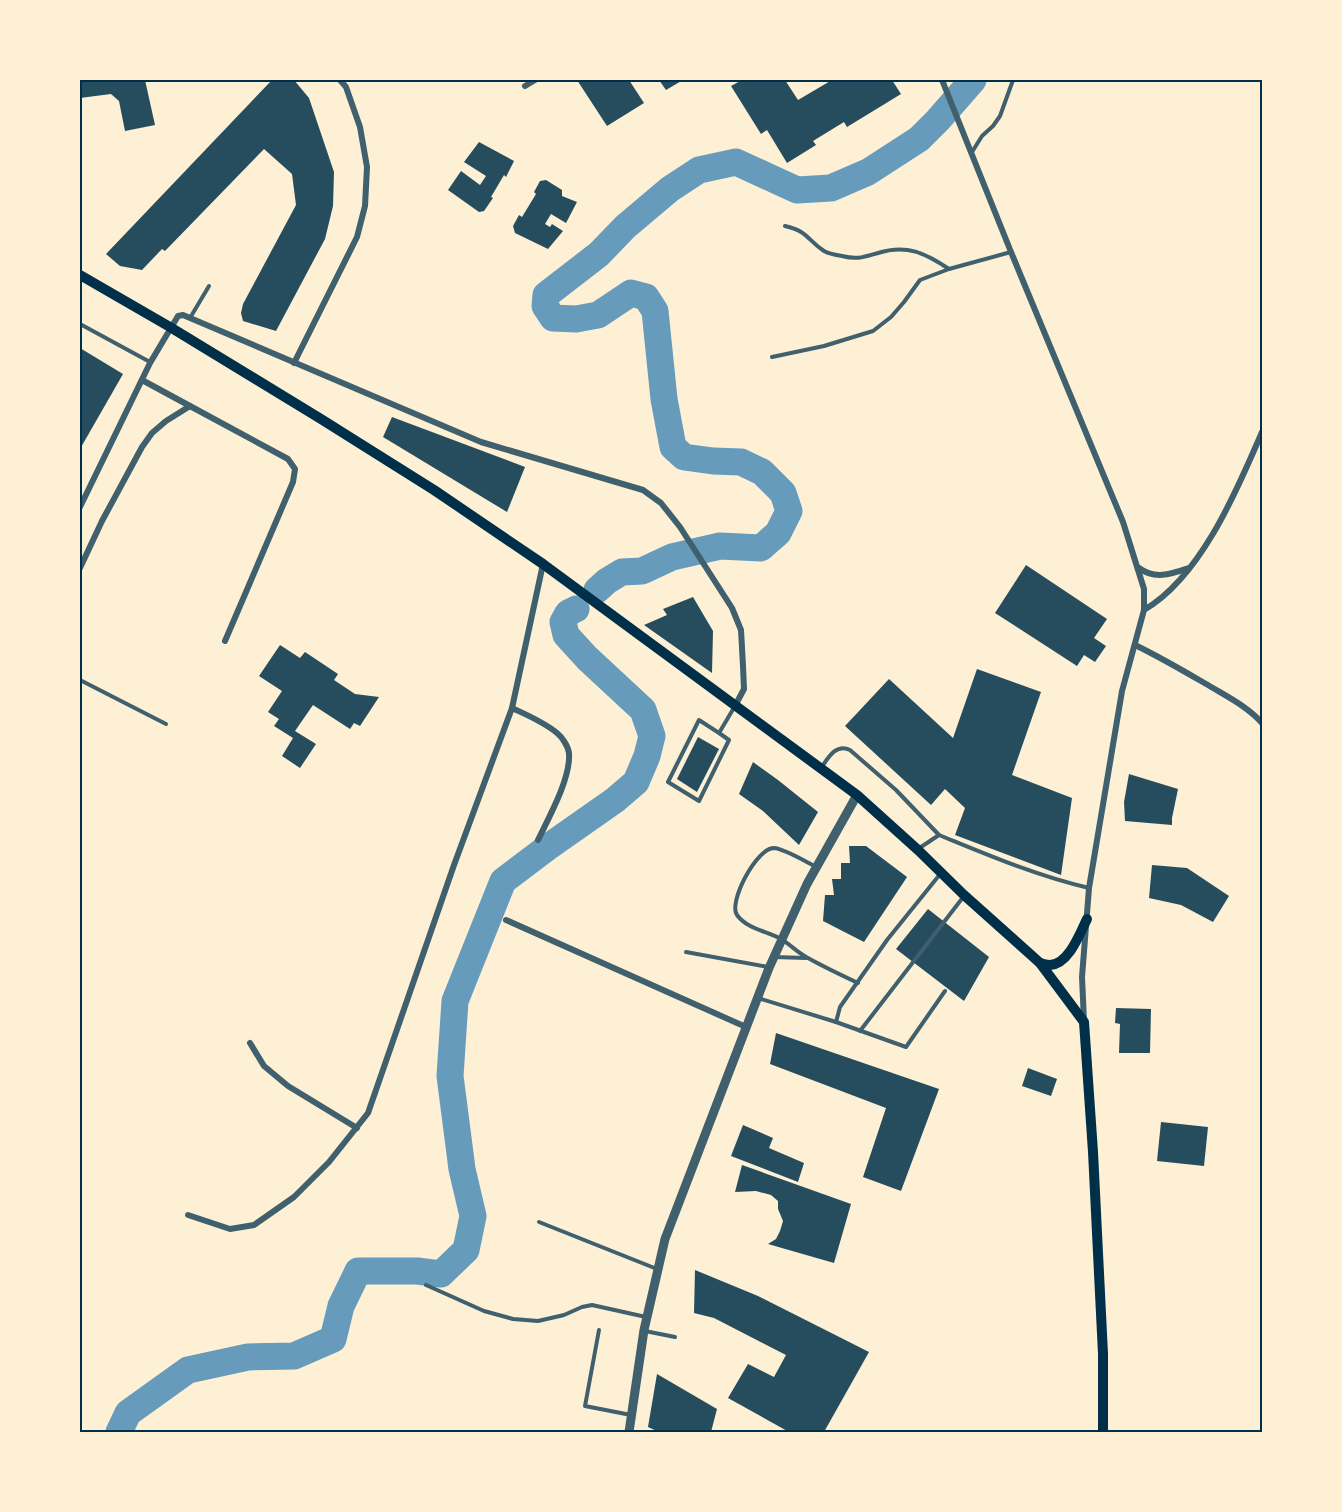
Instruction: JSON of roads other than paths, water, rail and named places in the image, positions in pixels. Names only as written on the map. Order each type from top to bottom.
[{"type":"main road","points":[[80,275],[321,418],[425,484],[543,564],[857,795],[1040,963],[1084,1022],[1103,1354],[1103,1432]]},
{"type":"main road","points":[[1040,963],[1050,965],[1066,956],[1075,944],[1087,919]]},
{"type":"street","points":[[294,363],[357,237],[365,206],[367,167],[360,127],[346,87],[340,80]]},
{"type":"street","points":[[525,86],[535,80]]},
{"type":"street","points":[[942,80],[1123,522],[1144,589],[1144,610],[1122,691],[1089,888],[1082,976],[1084,1022]]},
{"type":"street","points":[[80,507],[150,363],[178,315],[183,315],[481,442],[644,490],[661,503],[680,527],[732,608],[741,630],[744,689],[735,706]]},
{"type":"street","points":[[142,380],[288,459],[295,469],[293,482],[225,641]]},
{"type":"street","points":[[80,568],[102,521],[142,447],[152,433],[166,421],[190,406]]},
{"type":"street","points":[[1144,610],[1158,603],[1189,568],[1220,522],[1263,432]]},
{"type":"street","points":[[188,1215],[230,1229],[254,1225],[294,1197],[329,1162],[368,1113],[454,865],[512,708],[543,564]]},
{"type":"street","points":[[1138,567],[1144,572],[1157,576],[1189,568]]},
{"type":"street","points":[[1135,645],[1166,660],[1239,703],[1263,723]]},
{"type":"street","points":[[512,708],[559,734],[569,750],[568,765],[559,794],[538,840]]},
{"type":"street","points":[[629,1432],[644,1330],[665,1239],[781,939],[857,795]]},
{"type":"street","points":[[506,920],[746,1027]]},
{"type":"street","points":[[250,1042],[264,1066],[288,1086],[357,1128]]},
{"type":"lane","points":[[972,152],[982,136],[1000,116],[1013,80]]},
{"type":"lane","points":[[785,226],[797,228],[825,252],[845,257],[863,258],[879,252],[910,249],[931,257],[949,269]]},
{"type":"lane","points":[[772,357],[824,346],[873,331],[891,317],[920,280],[949,269],[1011,252]]},
{"type":"lane","points":[[189,318],[210,286]]},
{"type":"lane","points":[[80,324],[150,363]]},
{"type":"lane","points":[[80,680],[166,724]]},
{"type":"lane","points":[[719,733],[735,706]]},
{"type":"lane","points":[[699,720],[719,733],[729,740],[699,801],[668,782],[699,720]]},
{"type":"lane","points":[[821,769],[832,753],[844,747],[896,790],[939,835],[1008,864],[1089,888]]},
{"type":"lane","points":[[918,850],[939,835]]},
{"type":"lane","points":[[817,867],[774,848],[763,852],[752,865],[742,883],[734,907],[735,913],[745,923],[781,939],[807,958],[858,983]]},
{"type":"lane","points":[[836,1023],[840,1007],[887,940],[942,873]]},
{"type":"lane","points":[[860,1031],[964,895]]},
{"type":"lane","points":[[686,952],[769,968]]},
{"type":"lane","points":[[774,957],[807,958]]},
{"type":"lane","points":[[757,998],[906,1047],[945,991]]},
{"type":"lane","points":[[539,1222],[658,1269]]},
{"type":"lane","points":[[426,1285],[484,1311],[513,1319],[538,1321],[592,1305],[647,1317]]},
{"type":"lane","points":[[599,1330],[585,1406],[632,1415]]},
{"type":"lane","points":[[644,1330],[675,1337]]},
{"type":"waterway","points":[[597,590],[622,572],[642,571],[672,557],[720,546],[761,548],[778,533],[789,511],[783,493],[762,472],[741,462],[684,457],[673,447],[664,399],[655,311],[646,297],[631,293],[598,315],[576,319],[553,318],[545,306],[546,295],[599,254],[625,227],[670,189],[699,170],[736,162],[797,190],[831,188],[868,172],[919,139],[973,80]]},
{"type":"waterway","points":[[119,1432],[128,1413],[188,1370],[248,1357],[294,1356],[333,1339],[341,1306],[358,1271],[417,1271],[441,1274],[466,1250],[473,1216],[462,1169],[450,1076],[455,1001],[503,881],[615,800],[636,782],[647,756],[652,736],[643,710],[587,658],[566,635],[563,622],[568,613],[576,609]]}]
